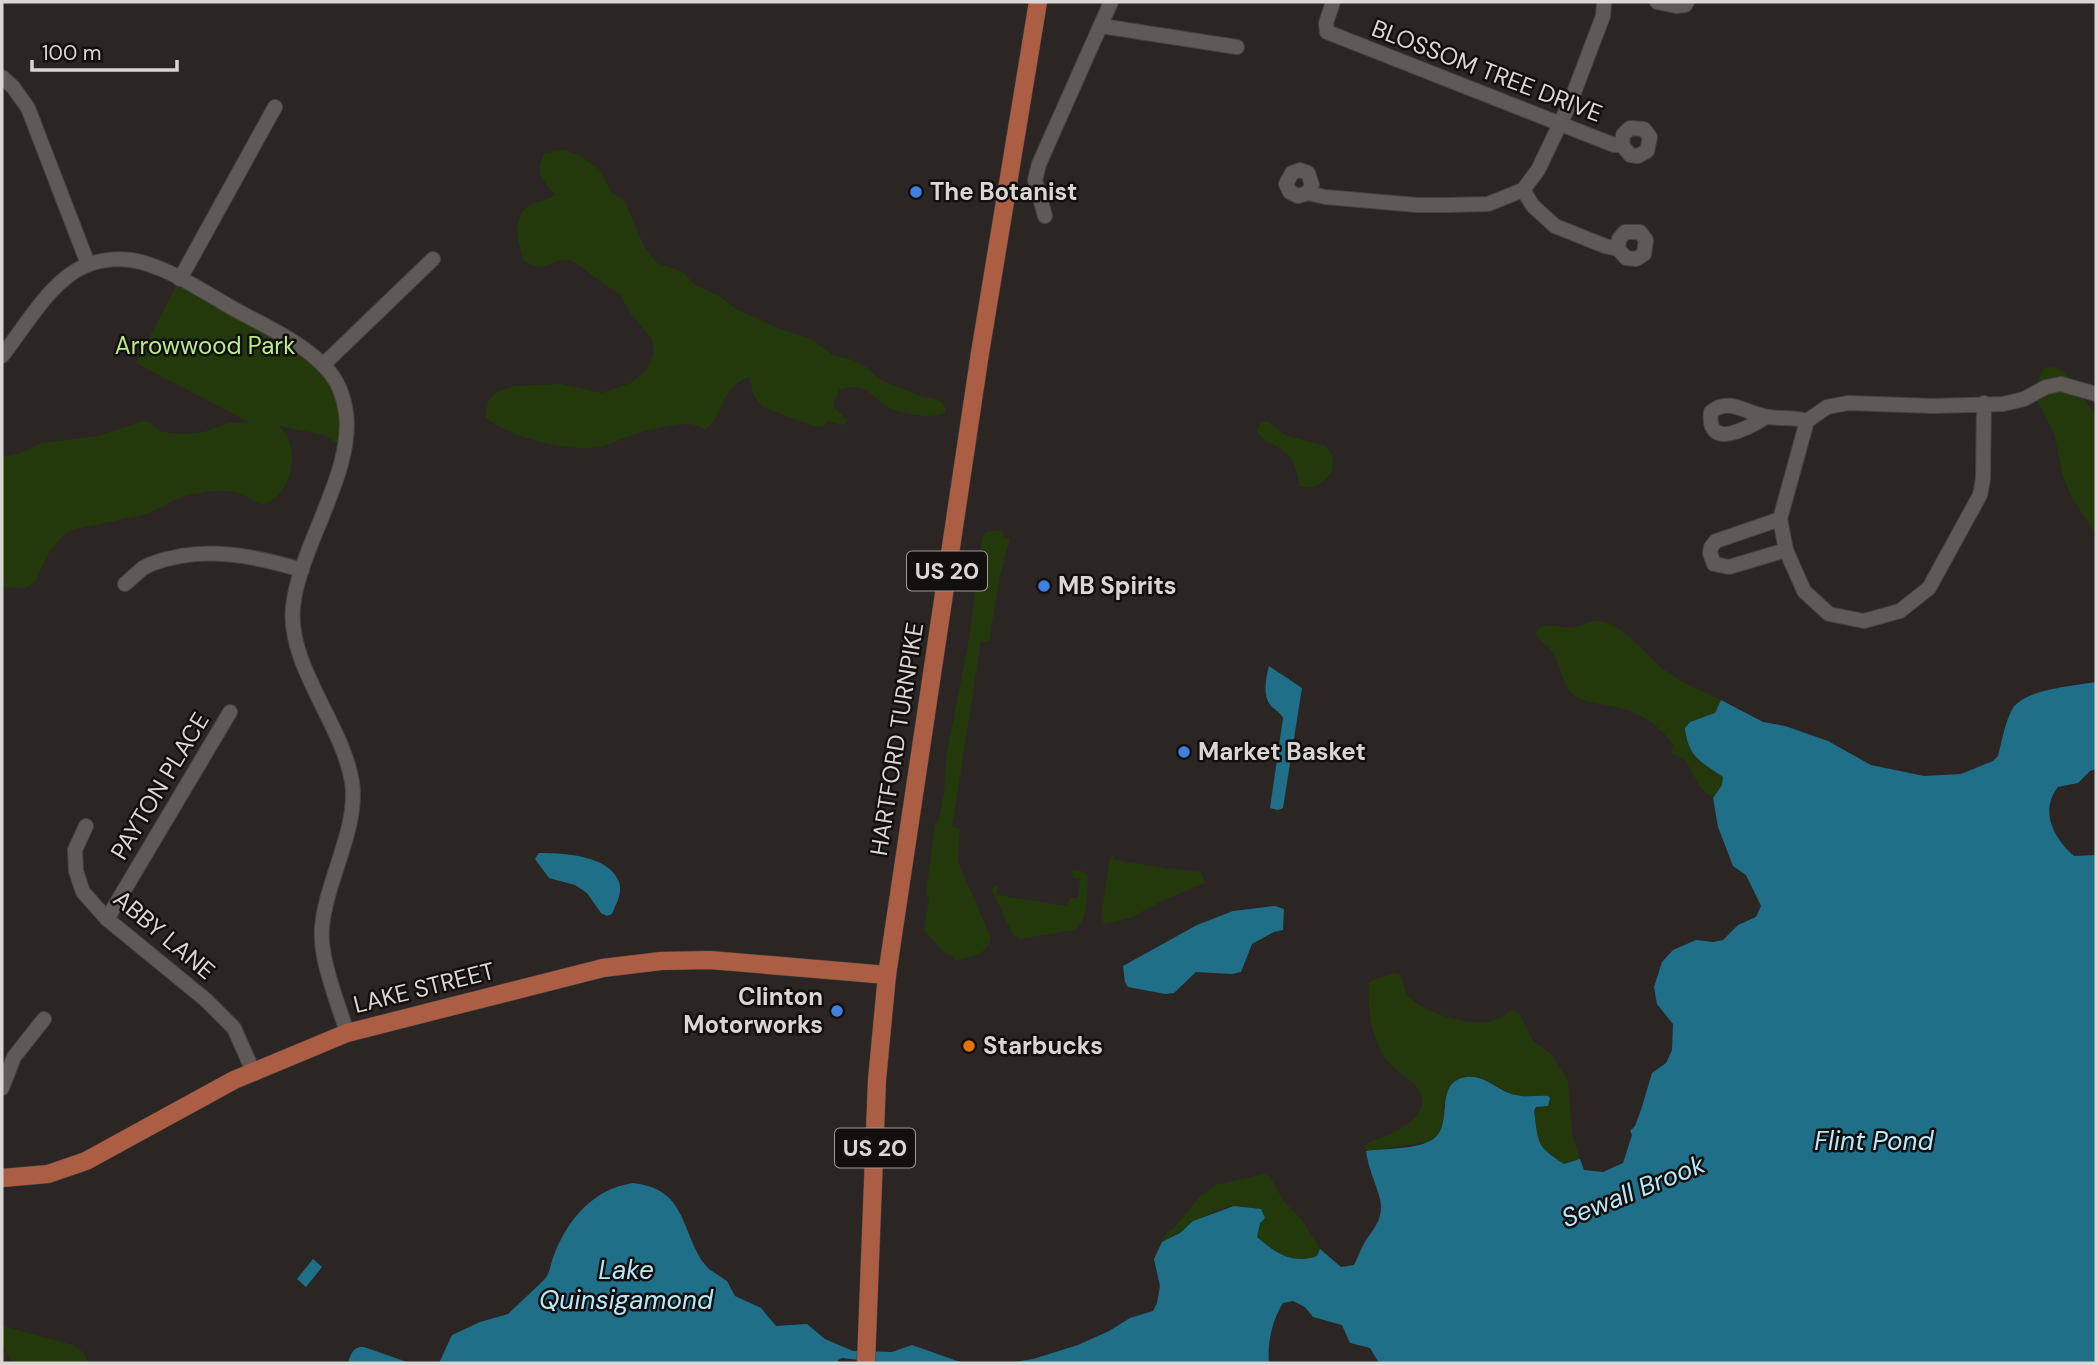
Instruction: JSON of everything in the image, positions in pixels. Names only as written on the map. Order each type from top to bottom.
[{"type":"main road","name":"HARTFORD TURNPIKE","points":[[866,1363],[877,1080],[887,975],[976,380],[1038,2]]},
{"type":"main road","name":"LAKE STREET","points":[[2,1178],[48,1174],[86,1161],[253,1070],[347,1033],[603,968],[647,962],[727,961],[887,975]]},
{"type":"street","points":[[1045,216],[1035,180],[1039,164],[1111,2]]},
{"type":"street","name":"BLOSSOM TREE DRIVE","points":[[1333,2],[1326,23],[1327,32],[1614,145],[1622,145]]},
{"type":"street","points":[[1308,193],[1325,197],[1417,205],[1488,204],[1523,190],[1538,170],[1560,123],[1603,16],[1604,2]]},
{"type":"street","points":[[1657,2],[1686,8]]},
{"type":"street","points":[[1101,26],[1237,47]]},
{"type":"street","points":[[2,77],[28,108],[88,264]]},
{"type":"street","points":[[180,279],[275,107]]},
{"type":"street","points":[[1523,190],[1533,206],[1555,226],[1618,249]]},
{"type":"street","points":[[323,365],[433,259]]},
{"type":"street","points":[[2,356],[59,284],[88,264],[132,260],[152,265],[180,279],[299,346],[323,365],[342,394],[347,434],[341,460],[302,570],[293,606],[295,640],[348,763],[353,788],[351,814],[325,909],[322,930],[325,958],[347,1033]]},
{"type":"street","points":[[1984,403],[1983,479],[1980,495],[1929,588],[1900,611],[1864,621],[1829,614],[1804,591],[1786,550],[1780,519],[1807,421],[1827,407],[1847,403],[1933,406],[1984,403],[2003,404],[2024,399],[2046,387],[2061,384],[2096,394]]},
{"type":"street","points":[[1766,417],[1807,421]]},
{"type":"street","points":[[1780,519],[1716,541],[1711,547],[1711,560],[1716,565],[1729,567],[1786,550]]},
{"type":"street","points":[[125,584],[151,564],[207,553],[252,556],[302,570]]},
{"type":"street","name":"PAYTON PLACE","points":[[107,919],[230,712]]},
{"type":"street","name":"ABBY LANE","points":[[86,826],[75,850],[76,871],[83,892],[107,919],[206,1000],[234,1028],[253,1070]]},
{"type":"street","points":[[2,1088],[14,1057],[44,1019]]},
{"type":"green space","points":[[566,150],[599,169],[612,193],[625,202],[645,248],[657,263],[683,272],[695,285],[719,296],[736,309],[813,340],[833,355],[853,360],[879,379],[925,398],[939,400],[946,412],[932,416],[905,413],[883,404],[864,389],[851,387],[839,390],[833,406],[847,420],[845,424],[827,421],[824,426],[816,427],[763,407],[754,396],[749,377],[732,388],[715,419],[705,429],[688,424],[672,425],[604,446],[573,448],[540,442],[495,424],[485,417],[488,401],[494,394],[514,386],[561,384],[601,393],[631,383],[646,371],[654,354],[652,339],[631,314],[620,295],[571,260],[561,260],[539,268],[524,261],[517,231],[520,216],[530,205],[555,195],[541,176],[541,161],[544,153]]},
{"type":"green space","name":"Arrowwood Park","points":[[180,279],[285,338],[337,384],[345,448],[324,435],[279,426],[286,435],[292,458],[287,482],[273,500],[262,505],[239,493],[210,491],[183,496],[147,514],[71,530],[45,560],[35,582],[24,588],[2,587],[2,457],[18,454],[42,443],[98,436],[143,421],[149,422],[162,432],[181,434],[204,432],[228,423],[249,422],[136,363]]},
{"type":"green space","points":[[2056,367],[2065,372],[2096,416],[2096,534],[2072,498],[2063,476],[2054,433],[2034,394],[2044,368]]},
{"type":"green space","points":[[1269,422],[1287,436],[1326,446],[1333,457],[1332,472],[1314,487],[1300,486],[1289,456],[1257,432],[1260,424]]},
{"type":"green space","points":[[1001,530],[1005,539],[1010,539],[1000,575],[989,642],[981,641],[952,827],[960,829],[958,862],[991,938],[982,952],[955,961],[955,957],[944,952],[924,930],[929,899],[926,893],[935,825],[939,819],[944,793],[946,757],[969,639],[982,538],[986,532]]},
{"type":"green space","points":[[1592,621],[1613,626],[1673,676],[1721,700],[1715,713],[1690,722],[1696,759],[1723,777],[1722,785],[1713,798],[1701,788],[1685,760],[1671,753],[1673,745],[1667,736],[1644,717],[1616,707],[1582,700],[1570,691],[1556,658],[1536,633],[1548,625],[1569,628]]},
{"type":"green space","points":[[1113,855],[1113,859],[1124,861],[1125,864],[1130,862],[1166,870],[1168,868],[1201,872],[1205,883],[1130,918],[1104,924],[1101,916],[1110,858]]},
{"type":"green space","points":[[1073,870],[1082,871],[1088,876],[1086,906],[1079,926],[1074,930],[1020,939],[1013,935],[992,890],[995,885],[998,887],[997,895],[1067,906],[1070,898],[1078,898],[1080,879],[1072,877]]},
{"type":"green space","points":[[1394,973],[1401,976],[1407,994],[1413,1000],[1444,1016],[1487,1022],[1512,1010],[1519,1013],[1533,1041],[1552,1055],[1568,1081],[1572,1134],[1580,1159],[1564,1165],[1539,1145],[1534,1111],[1548,1096],[1516,1096],[1479,1077],[1443,1106],[1442,1127],[1429,1142],[1366,1151],[1371,1141],[1406,1125],[1420,1111],[1422,1103],[1416,1086],[1387,1060],[1372,1028],[1369,983]]},
{"type":"green space","points":[[1264,1174],[1270,1177],[1283,1200],[1302,1220],[1320,1249],[1317,1256],[1292,1258],[1271,1248],[1257,1237],[1261,1209],[1239,1206],[1213,1212],[1162,1242],[1167,1232],[1175,1227],[1200,1196],[1215,1185]]},
{"type":"green space","points":[[2,1326],[73,1345],[84,1353],[88,1363],[12,1363],[2,1344]]},
{"type":"water","points":[[1269,666],[1302,688],[1283,808],[1278,810],[1270,808],[1283,718],[1266,697]]},
{"type":"water","name":"Flint Pond","points":[[2096,682],[2096,769],[2090,771],[2078,783],[2058,787],[2052,796],[2049,815],[2055,833],[2074,856],[2096,855],[2096,1363],[1379,1363],[1370,1348],[1350,1343],[1342,1325],[1313,1317],[1305,1307],[1293,1301],[1283,1303],[1273,1324],[1269,1363],[1008,1363],[1033,1359],[1078,1345],[1130,1318],[1153,1311],[1160,1286],[1154,1259],[1162,1242],[1180,1233],[1193,1221],[1234,1206],[1261,1209],[1265,1218],[1260,1223],[1257,1237],[1285,1256],[1308,1258],[1317,1256],[1320,1249],[1341,1267],[1354,1265],[1381,1211],[1366,1151],[1407,1147],[1430,1141],[1438,1135],[1442,1126],[1449,1088],[1466,1077],[1480,1078],[1516,1095],[1548,1096],[1548,1106],[1536,1107],[1534,1111],[1538,1137],[1543,1148],[1564,1164],[1580,1159],[1584,1170],[1603,1172],[1623,1163],[1632,1135],[1630,1131],[1635,1126],[1652,1073],[1666,1063],[1672,1050],[1673,1024],[1657,1004],[1654,987],[1662,962],[1673,950],[1696,940],[1723,940],[1738,925],[1756,917],[1761,906],[1746,875],[1733,866],[1718,827],[1713,798],[1722,785],[1723,777],[1697,758],[1689,746],[1685,728],[1690,722],[1715,713],[1721,700],[1763,722],[1785,726],[1828,741],[1871,765],[1924,776],[1961,774],[1993,761],[1998,756],[2010,713],[2028,696],[2051,689]]},
{"type":"water","points":[[539,853],[584,857],[606,866],[614,873],[620,886],[612,914],[607,916],[601,913],[587,893],[575,885],[549,878],[535,859]]},
{"type":"water","points":[[1275,906],[1284,909],[1283,930],[1252,944],[1241,972],[1196,972],[1174,993],[1165,994],[1128,987],[1125,982],[1123,966],[1197,925],[1233,911]]},
{"type":"water","name":"Lake Quinsigamond","points":[[633,1183],[650,1187],[671,1201],[702,1261],[727,1281],[735,1296],[761,1308],[776,1326],[807,1324],[825,1339],[853,1351],[892,1352],[912,1345],[963,1363],[884,1363],[842,1358],[838,1363],[439,1363],[452,1335],[480,1322],[508,1314],[544,1280],[567,1229],[584,1208],[606,1192]]},
{"type":"water","points":[[313,1259],[322,1267],[306,1287],[297,1279]]},
{"type":"water","points":[[360,1347],[410,1363],[348,1363],[353,1351]]},
{"type":"place","name":"The Botanist","points":[[916,192]]},
{"type":"place","name":"MB Spirits","points":[[1044,586]]},
{"type":"place","name":"Market Basket","points":[[1184,752]]},
{"type":"place","name":"Clinton Motorworks","points":[[837,1011]]},
{"type":"place","name":"Starbucks","points":[[969,1046]]},
{"type":"water label","name":"Sewall Brook","points":[[1633,1191]]}]
